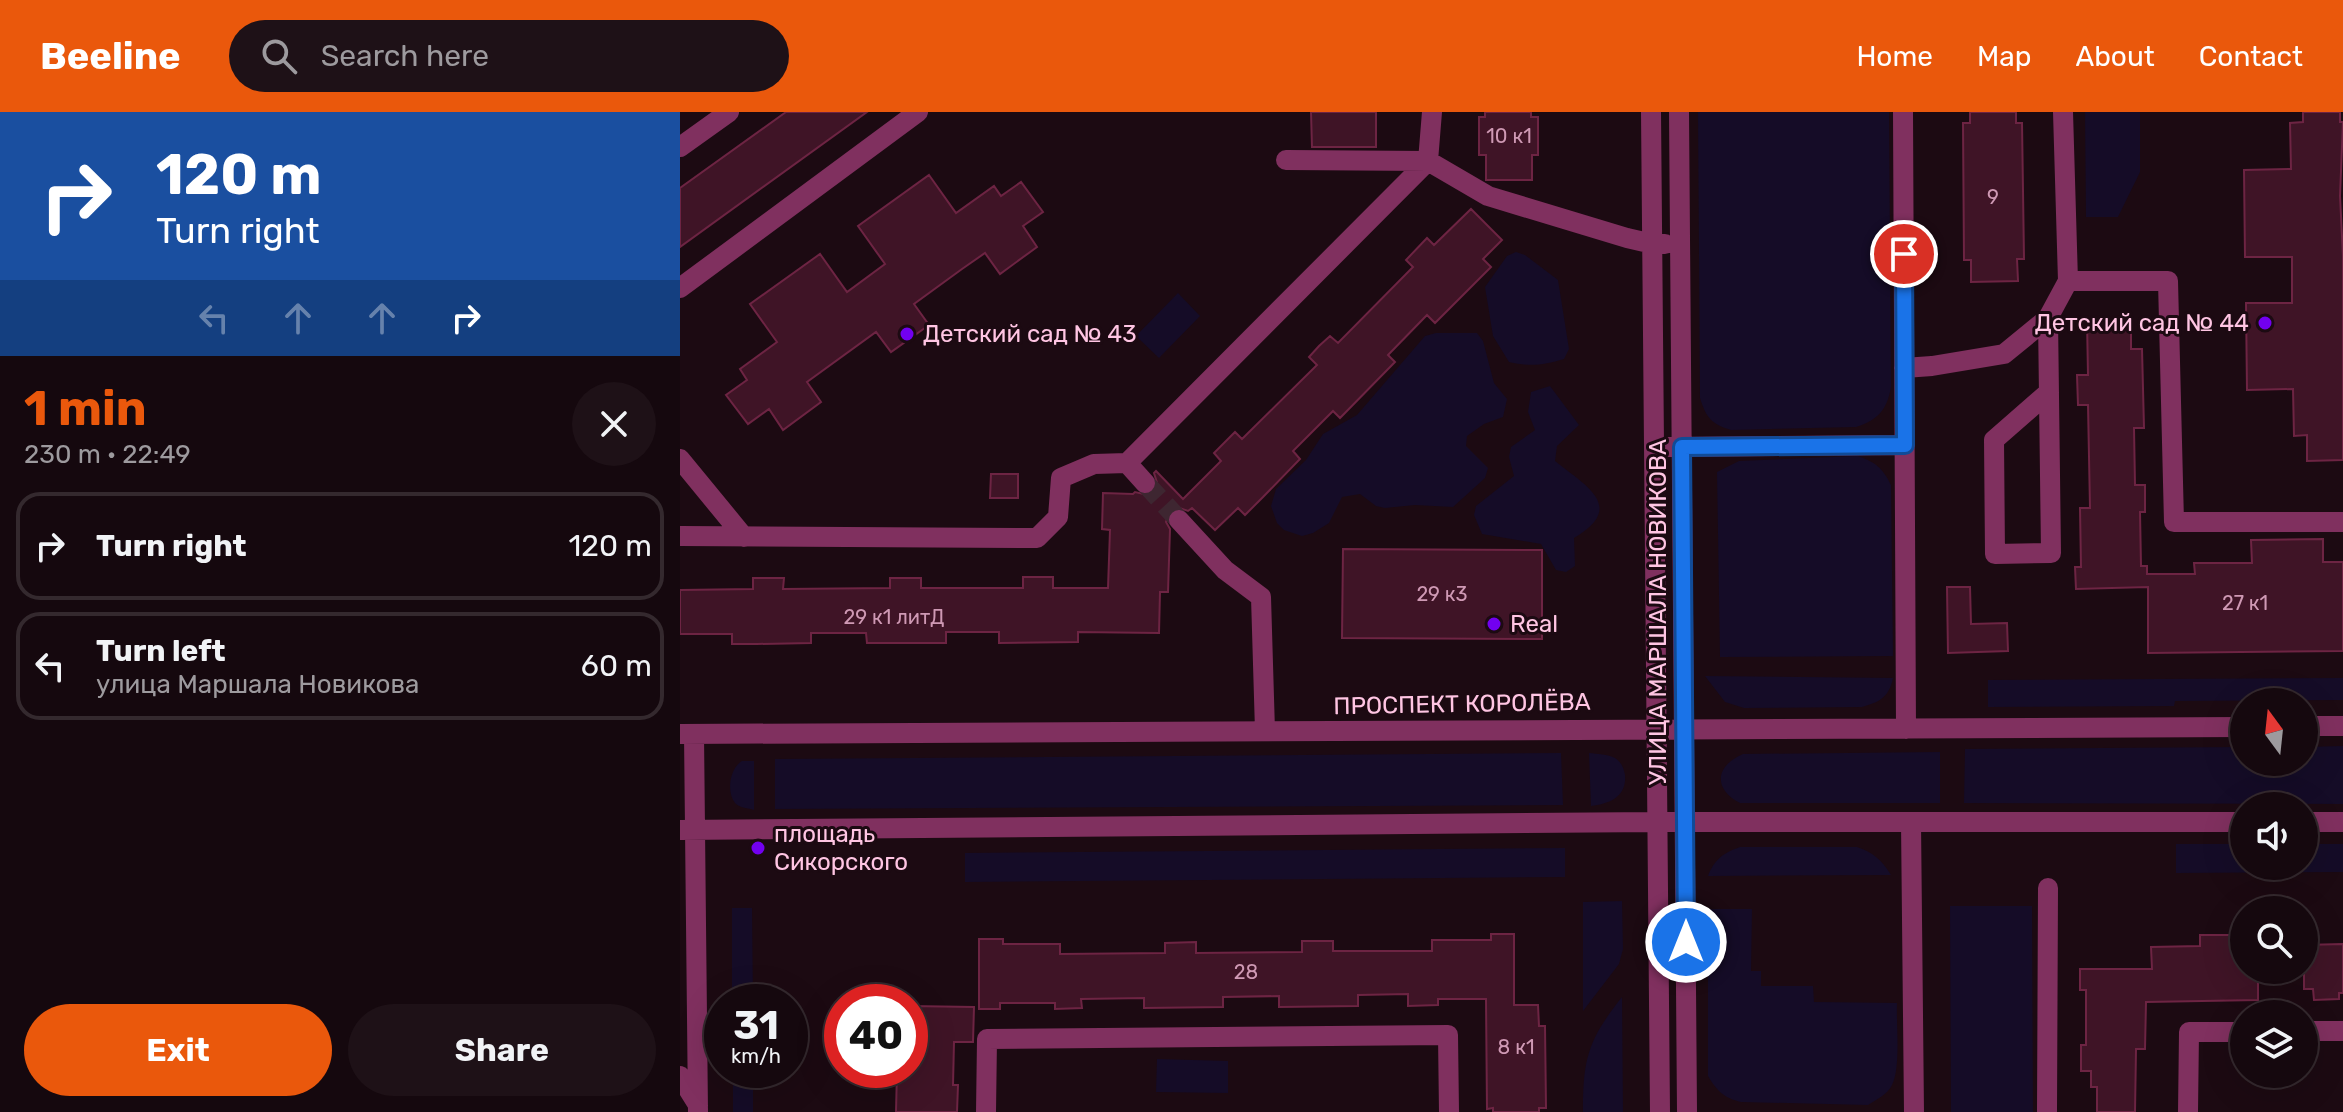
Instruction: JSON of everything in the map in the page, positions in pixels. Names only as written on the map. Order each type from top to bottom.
[{"type":"street","points":[[680,147],[729,112]]},
{"type":"street","points":[[680,288],[918,112]]},
{"type":"street","points":[[680,536],[1037,538],[1058,517],[1061,478],[1094,464],[1127,463],[1428,161],[1432,112]]},
{"type":"street","name":"УЛИЦА МАРШАЛА НОВИКОВА","points":[[1651,112],[1660,1112]]},
{"type":"street","name":"УЛИЦА МАРШАЛА НОВИКОВА","points":[[1679,112],[1687,1112]]},
{"type":"street","points":[[1903,112],[1906,729]]},
{"type":"street","points":[[1904,368],[2004,354],[2048,318],[2068,281],[2063,112]]},
{"type":"street","points":[[1286,160],[1428,161],[1488,196],[1653,244],[1680,244]]},
{"type":"street","points":[[2068,281],[2168,281],[2174,522],[2343,522]]},
{"type":"street","points":[[2048,318],[2049,392],[2051,553],[1995,554],[1994,440],[2049,392]]},
{"type":"street","points":[[1654,447],[1905,445]]},
{"type":"street","points":[[680,459],[744,537]]},
{"type":"street","points":[[1127,463],[1145,483]]},
{"type":"street","points":[[1179,520],[1225,570],[1261,597],[1265,731]]},
{"type":"street","points":[[2318,726],[2343,726]]},
{"type":"street","name":"ПРОСПЕКТ КОРОЛЁВА","points":[[687,734],[2230,727]]},
{"type":"street","points":[[687,734],[698,1109]]},
{"type":"street","points":[[688,830],[1657,822],[2230,822]]},
{"type":"street","points":[[1911,822],[1914,1112]]},
{"type":"street","points":[[2318,822],[2343,822]]},
{"type":"street","points":[[2047,1112],[2048,888]]},
{"type":"street","points":[[680,1015],[697,1001]]},
{"type":"street","points":[[2318,1031],[2343,1031]]},
{"type":"street","points":[[2188,1112],[2189,1032],[2230,1032]]},
{"type":"street","points":[[986,1112],[987,1039],[1448,1035],[1449,1112]]},
{"type":"street","points":[[680,1076],[698,1109]]},
{"type":"shaded area","points":[[1698,112],[1889,112],[1891,387],[1884,408],[1870,421],[1856,427],[1731,430],[1707,415],[1700,398]]},
{"type":"shaded area","points":[[2085,112],[2140,112],[2140,172],[2118,217],[2086,217]]},
{"type":"shaded area","points":[[1516,252],[1525,255],[1558,280],[1569,349],[1564,359],[1537,365],[1509,362],[1493,336],[1485,287],[1507,256]]},
{"type":"shaded area","points":[[1178,293],[1200,316],[1159,358],[1136,336]]},
{"type":"shaded area","points":[[1477,333],[1483,341],[1494,383],[1507,399],[1503,417],[1484,424],[1467,436],[1466,446],[1488,468],[1485,478],[1453,507],[1415,505],[1385,508],[1376,506],[1360,494],[1342,497],[1329,523],[1313,533],[1302,536],[1284,530],[1277,523],[1271,506],[1276,489],[1306,460],[1323,434],[1357,415],[1425,336]]},
{"type":"shaded area","points":[[1550,386],[1579,425],[1557,446],[1555,461],[1589,488],[1599,507],[1598,516],[1590,527],[1574,538],[1575,566],[1566,572],[1556,570],[1541,544],[1482,534],[1474,515],[1476,506],[1514,476],[1509,457],[1511,447],[1535,430],[1528,412],[1531,392]]},
{"type":"shaded area","points":[[1858,456],[1878,466],[1891,485],[1893,656],[1720,657],[1717,472],[1739,461]]},
{"type":"shaded area","points":[[1705,676],[1893,678],[1883,698],[1862,707],[1744,708],[1725,702]]},
{"type":"shaded area","points":[[2343,678],[2343,700],[2318,700],[2318,688],[2230,688],[2230,701],[2175,701],[2174,706],[1988,707],[1988,680]]},
{"type":"shaded area","points":[[2343,746],[2343,804],[2318,804],[2318,792],[2230,792],[2230,804],[1964,803],[1965,749],[2230,747],[2230,776],[2318,776],[2318,747]]},
{"type":"shaded area","points":[[1940,752],[1940,803],[1740,803],[1725,791],[1721,778],[1727,765],[1743,754]]},
{"type":"shaded area","points":[[1561,753],[1563,805],[775,809],[775,759]]},
{"type":"shaded area","points":[[1589,753],[1615,758],[1622,765],[1625,775],[1623,789],[1616,798],[1591,806]]},
{"type":"shaded area","points":[[742,761],[754,761],[754,810],[737,805],[732,798],[732,774]]},
{"type":"shaded area","points":[[2176,844],[2230,844],[2230,873],[2176,873]]},
{"type":"shaded area","points":[[2318,844],[2343,844],[2343,872],[2318,872]]},
{"type":"shaded area","points":[[1740,847],[1857,847],[1877,858],[1891,875],[1708,876],[1720,858]]},
{"type":"shaded area","points":[[1565,848],[1565,877],[965,882],[965,853]]},
{"type":"shaded area","points":[[1622,901],[1623,949],[1619,964],[1583,1011],[1583,902]]},
{"type":"shaded area","points":[[1950,906],[2032,906],[2033,1112],[1951,1112]]},
{"type":"shaded area","points":[[732,908],[752,908],[753,984],[732,984]]},
{"type":"shaded area","points":[[1708,909],[1752,909],[1751,971],[1761,971],[1761,986],[1813,986],[1814,1002],[1897,1003],[1896,1068],[1888,1091],[1868,1105],[1741,1102],[1718,1090],[1708,1076]]},
{"type":"shaded area","points":[[1622,997],[1623,1112],[1583,1112],[1584,1077],[1590,1050]]},
{"type":"shaded area","points":[[1157,1059],[1228,1061],[1228,1093],[1156,1092]]},
{"type":"shaded area","points":[[733,1088],[753,1088],[753,1112],[733,1112]]},
{"type":"building","points":[[786,112],[867,112],[680,247],[680,188]]},
{"type":"building","points":[[1311,112],[1376,112],[1376,147],[1312,147]]},
{"type":"building","points":[[1485,112],[1531,112],[1531,117],[1538,117],[1538,155],[1532,155],[1532,180],[1486,180],[1486,155],[1479,155],[1479,117],[1485,117]]},
{"type":"building","points":[[1970,112],[2016,112],[2016,123],[2022,123],[2024,259],[2017,259],[2018,281],[1971,282],[1971,260],[1964,260],[1963,123],[1970,123]]},
{"type":"building","points":[[2303,112],[2340,112],[2340,122],[2343,122],[2340,196],[2343,460],[2307,461],[2307,435],[2294,436],[2293,389],[2247,390],[2246,303],[2292,303],[2292,257],[2245,257],[2244,170],[2291,169],[2290,123],[2303,122]]},
{"type":"building","points":[[929,175],[956,213],[994,186],[1001,196],[1021,182],[1043,212],[1023,226],[1037,247],[1000,274],[985,253],[962,269],[914,304],[929,325],[891,352],[876,332],[807,382],[821,402],[783,430],[769,409],[748,424],[726,395],[747,380],[740,369],[777,342],[750,304],[820,254],[847,292],[885,264],[858,226]]},
{"type":"building","points":[[1471,209],[1502,240],[1483,259],[1491,267],[1435,323],[1427,315],[1388,355],[1395,362],[1340,418],[1333,411],[1293,451],[1300,459],[1263,497],[1245,515],[1238,508],[1215,530],[1192,508],[1188,511],[1177,507],[1170,511],[1166,522],[1170,529],[1168,592],[1160,592],[1159,633],[1078,632],[1078,642],[999,643],[999,632],[946,632],[946,643],[867,643],[866,633],[811,633],[811,643],[757,644],[732,644],[732,634],[680,634],[680,590],[753,589],[753,578],[784,578],[783,589],[890,588],[890,578],[921,578],[921,588],[1023,588],[1023,577],[1053,577],[1053,588],[1108,588],[1110,530],[1102,529],[1103,493],[1135,492],[1148,495],[1158,486],[1156,471],[1183,499],[1221,461],[1214,453],[1235,432],[1242,439],[1317,365],[1309,357],[1319,346],[1330,336],[1338,343],[1413,267],[1406,260],[1427,238],[1434,245]]},
{"type":"building","points":[[2087,320],[2131,320],[2131,349],[2142,349],[2144,428],[2134,428],[2135,485],[2145,485],[2145,512],[2140,512],[2141,566],[2147,566],[2147,574],[2195,574],[2194,563],[2252,563],[2251,540],[2323,539],[2323,562],[2343,562],[2343,651],[2148,653],[2148,587],[2076,589],[2075,567],[2081,567],[2080,508],[2090,508],[2088,405],[2078,405],[2077,375],[2088,375]]},
{"type":"building","points":[[991,474],[1018,474],[1018,498],[990,498]]},
{"type":"building","points":[[1343,549],[1542,550],[1542,639],[1342,638]]},
{"type":"building","points":[[1947,587],[1970,587],[1971,624],[2007,623],[2008,651],[1948,653]]},
{"type":"building","points":[[1491,934],[1514,934],[1514,1005],[1538,1005],[1539,1026],[1545,1026],[1546,1108],[1539,1108],[1539,1112],[1493,1112],[1493,1108],[1487,1109],[1486,999],[1438,999],[1438,1005],[1408,1006],[1408,994],[1358,995],[1358,1006],[1279,1007],[1279,996],[1223,997],[1223,1007],[1144,1008],[1144,998],[1081,999],[1082,1008],[1055,1009],[1055,1003],[1000,1003],[1000,1009],[979,1009],[979,939],[1003,939],[1003,944],[1060,944],[1060,954],[1165,953],[1165,943],[1196,942],[1196,953],[1302,952],[1302,941],[1333,941],[1333,951],[1432,951],[1432,940],[1491,940]]},
{"type":"building","points":[[2200,935],[2230,935],[2230,984],[2258,984],[2258,1000],[2146,1002],[2145,1049],[2136,1049],[2135,1112],[2097,1112],[2097,1087],[2091,1087],[2091,1071],[2081,1071],[2081,1045],[2086,1045],[2086,990],[2080,990],[2080,969],[2152,969],[2151,947],[2200,946]]},
{"type":"building","points":[[2343,944],[2343,993],[2339,993],[2339,999],[2314,1000],[2313,989],[2304,989],[2304,984],[2318,984],[2318,945]]},
{"type":"building","points":[[928,1006],[974,1007],[973,1042],[954,1042],[953,1085],[958,1085],[957,1112],[896,1112],[897,1088],[928,1088]]},
{"type":"tunnel","points":[[1145,483],[1179,520]]},
{"type":"place","name":"Детский сад № 44","points":[[2265,323]]},
{"type":"place","name":"Детский сад № 43","points":[[907,334]]},
{"type":"place","name":"Real","points":[[1494,624]]},
{"type":"place","name":"площадь Сикорского","points":[[758,848]]},
{"type":"route","points":[[1686,942],[1682,447],[1905,445],[1904,254]]}]
